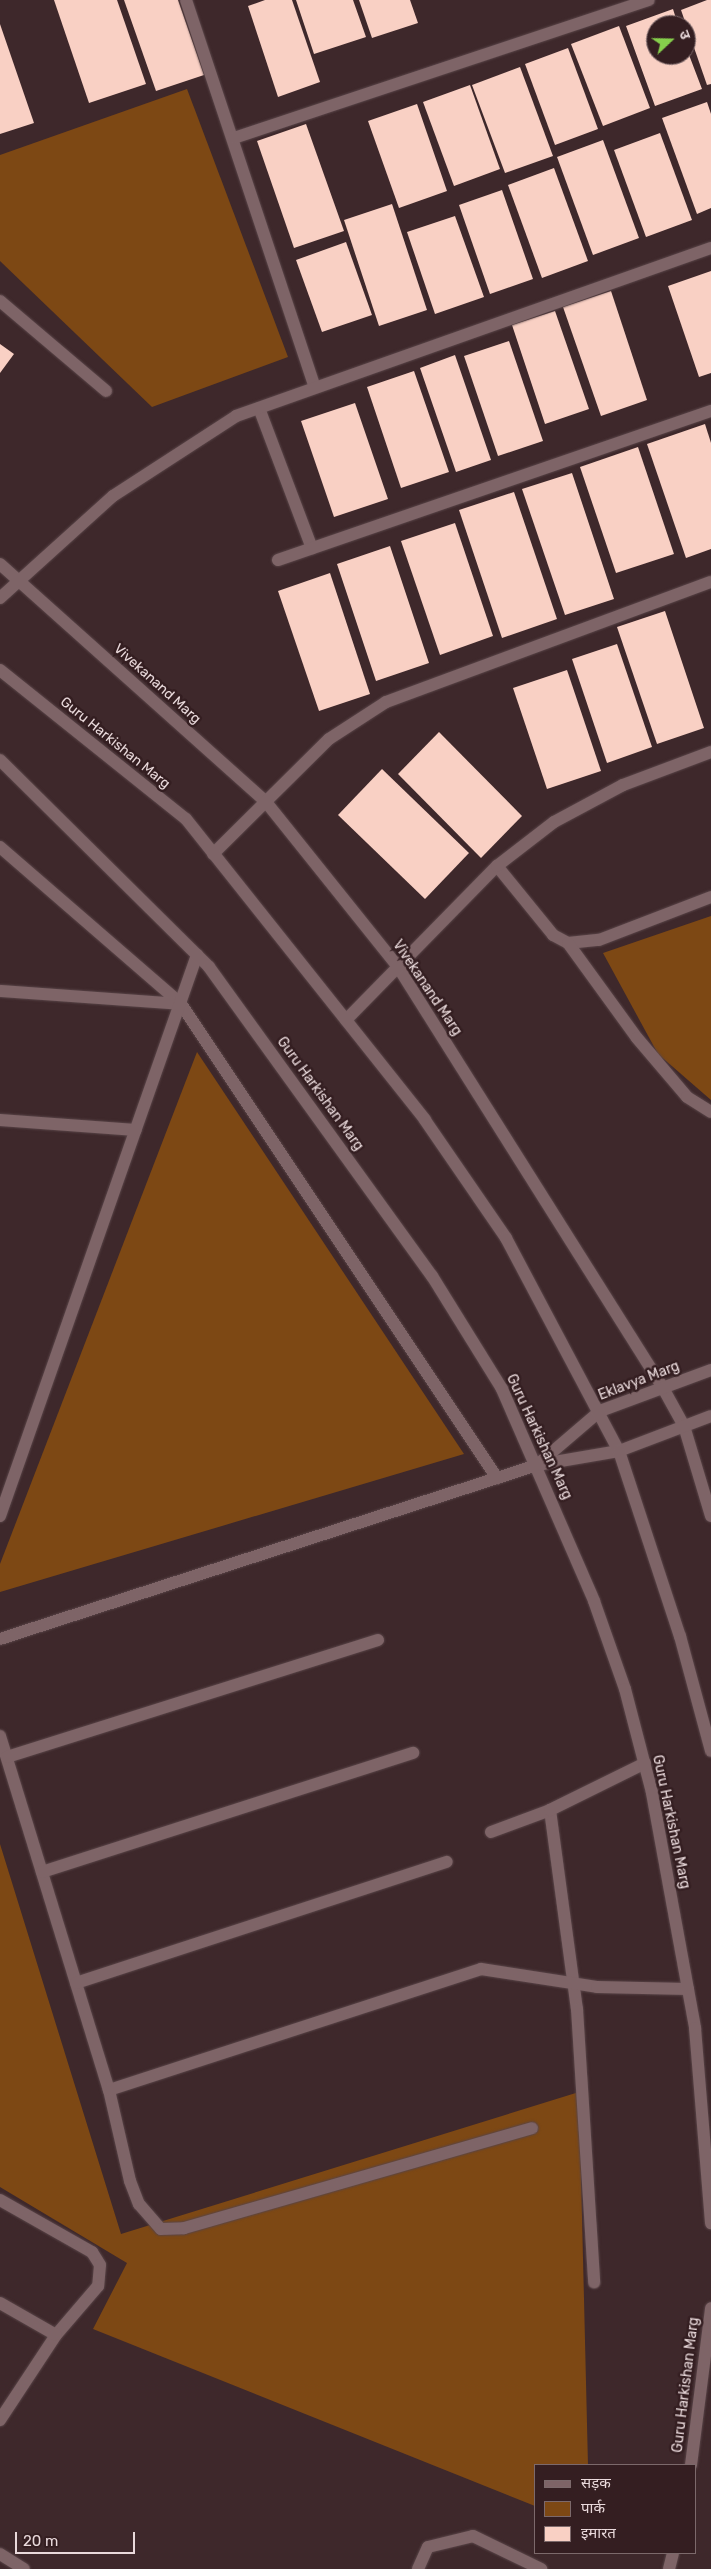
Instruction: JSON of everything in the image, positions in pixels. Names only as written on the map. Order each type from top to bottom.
[{"type":"street","points":[[186,0],[234,138],[315,386]]},
{"type":"street","points":[[234,138],[649,0]]},
{"type":"street","points":[[0,598],[113,496],[236,416],[315,386],[711,248]]},
{"type":"street","points":[[0,300],[106,391]]},
{"type":"street","points":[[259,408],[312,548]]},
{"type":"street","points":[[278,560],[711,411]]},
{"type":"street","name":"Vivekanand Marg","points":[[0,564],[266,802],[398,968],[663,1388],[684,1426],[711,1516]]},
{"type":"street","points":[[213,854],[329,739],[386,702],[711,582]]},
{"type":"street","name":"Guru Harkishan Marg","points":[[0,670],[186,819],[425,1120],[506,1238],[600,1411],[619,1451],[680,1636],[711,1751]]},
{"type":"street","points":[[346,1020],[497,866],[554,822],[622,785],[711,752]]},
{"type":"street","name":"Guru Harkishan Marg","points":[[0,760],[197,955],[432,1276],[502,1389],[537,1465],[622,1681],[645,1763],[688,1989],[711,2223]]},
{"type":"street","points":[[0,847],[181,1004],[497,1478]]},
{"type":"street","points":[[497,866],[553,935],[568,943],[637,1038],[687,1097],[711,1112]]},
{"type":"street","points":[[568,943],[599,940],[711,897]]},
{"type":"street","points":[[0,1516],[197,955]]},
{"type":"street","points":[[0,991],[181,1004]]},
{"type":"street","points":[[0,1120],[136,1130]]},
{"type":"street","name":"Eklavya Marg","points":[[537,1465],[600,1411],[711,1370]]},
{"type":"street","points":[[0,1639],[537,1465],[619,1451],[711,1416]]},
{"type":"street","points":[[6,1757],[378,1640]]},
{"type":"street","points":[[0,1736],[110,2090],[130,2181],[139,2204],[161,2229],[184,2228],[532,2128]]},
{"type":"street","points":[[42,1872],[413,1753]]},
{"type":"street","points":[[491,1832],[550,1810],[645,1763]]},
{"type":"street","points":[[550,1810],[573,1983],[594,2282]]},
{"type":"street","points":[[76,1983],[447,1862]]},
{"type":"street","points":[[110,2090],[480,1969],[573,1983],[688,1989]]},
{"type":"street","points":[[0,2200],[92,2252],[100,2265],[98,2286],[56,2335],[0,2420]]},
{"type":"street","points":[[0,2303],[56,2335]]},
{"type":"street","name":"Guru Harkishan Marg","points":[[691,2464],[711,2308]]},
{"type":"street","points":[[418,2569],[428,2547],[474,2536],[541,2569]]},
{"type":"street","points":[[0,2554],[24,2569]]},
{"type":"street","points":[[670,2569],[673,2554]]},
{"type":"green space","points":[[187,89],[288,357],[152,407],[0,261],[0,155]]},
{"type":"green space","points":[[711,916],[711,1100],[658,1054],[603,953]]},
{"type":"green space","points":[[197,1052],[464,1454],[0,1592],[0,1564]]},
{"type":"green space","points":[[0,1844],[121,2234],[579,2092],[588,2464],[534,2464],[534,2506],[93,2329],[127,2263],[0,2187]]},
{"type":"building","points":[[54,0],[117,0],[146,84],[89,103]]},
{"type":"building","points":[[124,0],[178,0],[204,75],[156,91]]},
{"type":"building","points":[[265,0],[292,0],[320,82],[278,97],[248,6]]},
{"type":"building","points":[[296,0],[353,0],[366,37],[314,54]]},
{"type":"building","points":[[359,0],[410,0],[418,23],[372,38]]},
{"type":"building","points":[[711,0],[711,84],[707,85],[696,53],[696,15],[683,15],[681,10]]},
{"type":"building","points":[[673,9],[675,15],[656,15]]},
{"type":"building","points":[[646,19],[646,65],[693,65],[702,89],[655,106],[626,26]]},
{"type":"building","points":[[0,24],[34,123],[0,134]]},
{"type":"building","points":[[619,26],[650,108],[603,126],[571,44]]},
{"type":"building","points":[[568,48],[598,129],[555,145],[525,64]]},
{"type":"building","points":[[520,67],[553,156],[505,173],[472,85]]},
{"type":"building","points":[[470,85],[500,169],[454,186],[423,102]]},
{"type":"building","points":[[707,102],[711,114],[711,208],[697,214],[662,118]]},
{"type":"building","points":[[417,104],[447,191],[399,208],[368,121]]},
{"type":"building","points":[[306,124],[344,231],[294,248],[257,141]]},
{"type":"building","points":[[660,133],[692,220],[646,237],[614,150]]},
{"type":"building","points":[[603,140],[639,238],[593,255],[557,157]]},
{"type":"building","points":[[554,168],[588,261],[542,278],[508,185]]},
{"type":"building","points":[[502,190],[533,279],[490,294],[459,205]]},
{"type":"building","points":[[392,204],[427,310],[379,326],[344,220]]},
{"type":"building","points":[[455,216],[484,297],[435,314],[407,232]]},
{"type":"building","points":[[346,242],[372,315],[322,332],[296,260]]},
{"type":"building","points":[[711,271],[711,373],[699,377],[668,286]]},
{"type":"building","points":[[611,291],[647,400],[601,416],[563,307]]},
{"type":"building","points":[[555,311],[589,409],[545,424],[512,325]]},
{"type":"building","points":[[509,341],[543,441],[498,456],[464,356]]},
{"type":"building","points":[[0,344],[14,354],[0,373]]},
{"type":"building","points":[[455,355],[491,460],[456,472],[420,368]]},
{"type":"building","points":[[414,371],[449,472],[401,488],[367,387]]},
{"type":"building","points":[[355,403],[388,499],[334,517],[301,421]]},
{"type":"building","points":[[705,424],[711,443],[711,549],[686,558],[647,444]]},
{"type":"building","points":[[638,447],[674,554],[616,573],[580,467]]},
{"type":"building","points":[[572,473],[614,599],[565,615],[522,489]]},
{"type":"building","points":[[514,492],[557,619],[502,638],[459,510]]},
{"type":"building","points":[[455,523],[493,636],[440,655],[401,541]]},
{"type":"building","points":[[390,546],[429,663],[376,681],[337,564]]},
{"type":"building","points":[[330,573],[370,694],[319,711],[278,591]]},
{"type":"building","points":[[665,611],[704,728],[657,744],[617,627]]},
{"type":"building","points":[[617,644],[652,747],[607,763],[572,659]]},
{"type":"building","points":[[567,670],[601,771],[547,789],[513,688]]},
{"type":"building","points":[[439,732],[522,816],[481,858],[398,774]]},
{"type":"building","points":[[382,769],[469,853],[425,899],[338,815]]}]
